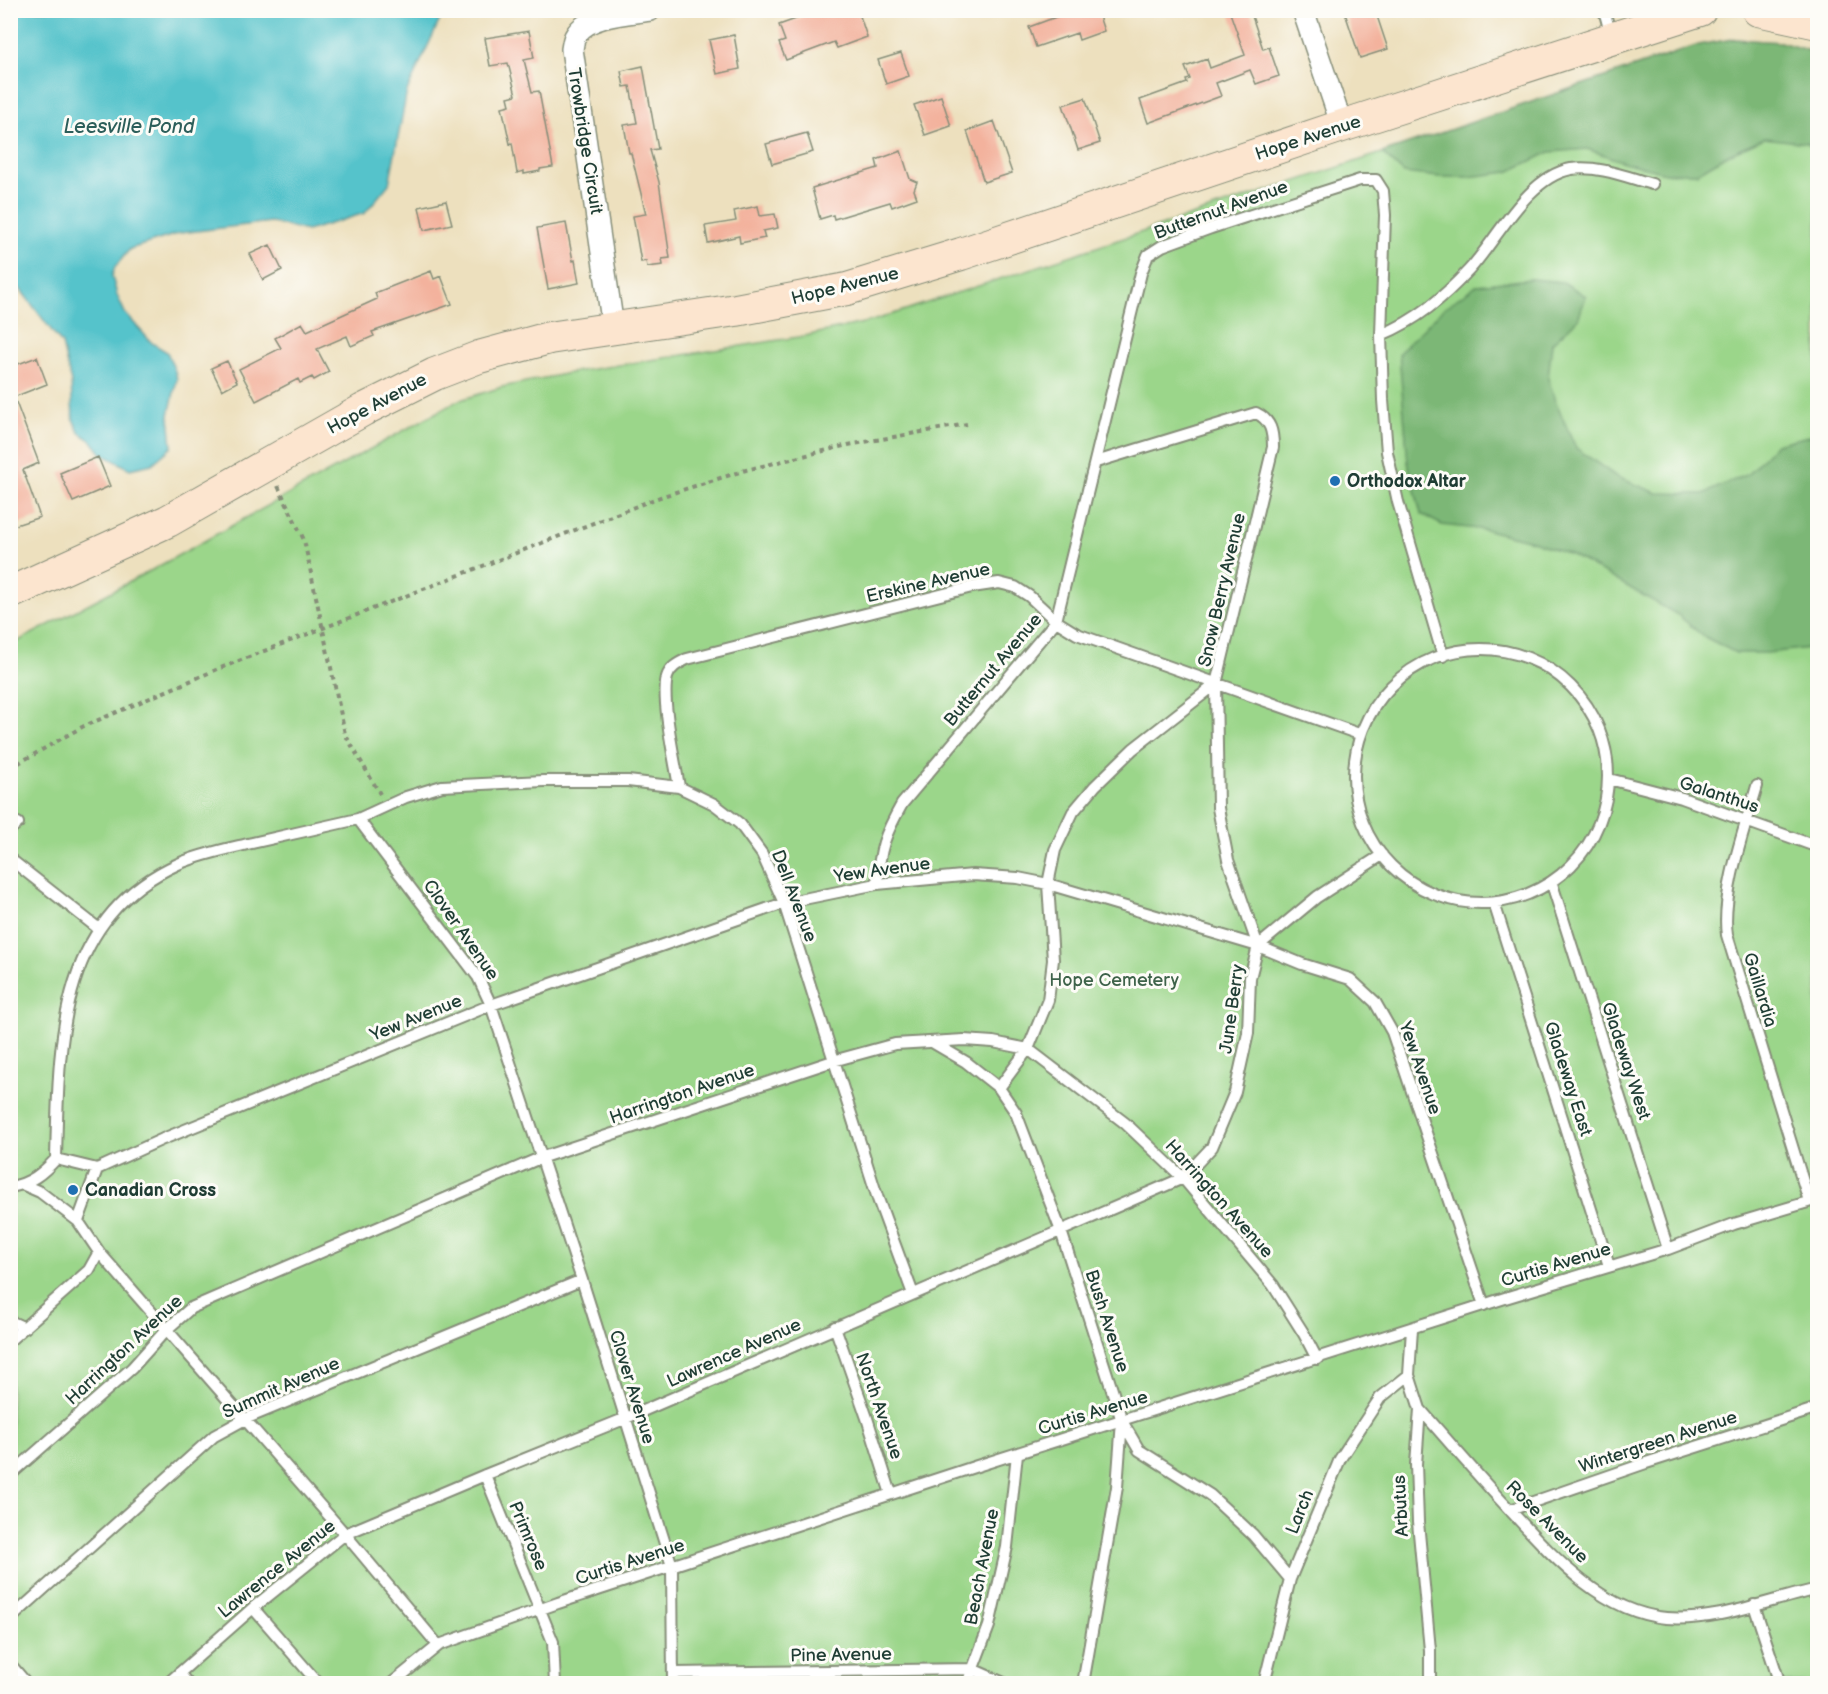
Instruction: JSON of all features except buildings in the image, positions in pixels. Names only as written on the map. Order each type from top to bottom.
[{"type":"main road","name":"Hope Avenue","points":[[10,592],[168,521],[363,410],[435,374],[479,357],[549,338],[736,310],[847,289],[961,254],[1342,126],[1608,25],[1700,10]]},
{"type":"main road","points":[[1758,10],[1818,23]]},
{"type":"street","name":"Trowbridge Circuit","points":[[613,327],[572,49],[575,37],[590,23],[612,16],[650,10]]},
{"type":"street","points":[[1303,10],[1342,126]]},
{"type":"lane","points":[[1381,335],[1405,325],[1427,310],[1470,269],[1514,213],[1543,181],[1571,169],[1605,170],[1652,184]]},
{"type":"lane","name":"Butternut Avenue","points":[[877,884],[879,857],[886,832],[902,804],[1056,621],[1141,273],[1148,255],[1162,246],[1360,180],[1376,180],[1383,191],[1385,215],[1381,335],[1387,452],[1398,502],[1443,656]]},
{"type":"lane","name":"Snow Berry Avenue","points":[[1096,462],[1256,413],[1265,418],[1272,431],[1274,447],[1216,684],[1218,808],[1228,860],[1258,946]]},
{"type":"lane","name":"Erskine Avenue","points":[[679,787],[666,704],[667,677],[675,664],[687,659],[972,587],[999,583],[1015,587],[1029,596],[1056,621],[1077,634],[1359,734]]},
{"type":"lane","points":[[1474,650],[1495,650],[1517,653],[1552,669],[1578,692],[1596,719],[1606,746],[1609,779],[1603,809],[1591,835],[1552,884],[1510,904],[1473,904],[1439,895],[1406,877],[1382,855],[1365,824],[1359,804],[1353,758],[1359,734],[1374,707],[1403,676],[1443,656],[1474,650]]},
{"type":"lane","points":[[999,1088],[1028,1049],[1048,1000],[1053,960],[1048,884],[1055,850],[1073,812],[1095,786],[1133,749],[1216,684]]},
{"type":"lane","name":"Galanthus","points":[[1609,779],[1682,798],[1818,847]]},
{"type":"lane","name":"Dell Avenue","points":[[358,819],[406,797],[442,786],[554,781],[628,781],[679,787],[714,804],[740,824],[762,854],[784,903],[878,1199],[913,1294]]},
{"type":"lane","name":"Gaillardia","points":[[1757,786],[1725,913],[1727,935],[1813,1200]]},
{"type":"lane","points":[[10,1187],[24,1185],[44,1172],[56,1159],[59,1061],[69,999],[90,942],[111,912],[144,882],[179,864],[223,850],[358,819]]},
{"type":"lane","name":"Clover Avenue","points":[[358,819],[478,976],[491,1005],[582,1280],[672,1566],[673,1678]]},
{"type":"lane","name":"June Berry","points":[[1183,1178],[1212,1147],[1235,1092],[1248,1033],[1250,978],[1258,946],[1317,897],[1382,855]]},
{"type":"lane","points":[[10,859],[99,929]]},
{"type":"lane","name":"Yew Avenue","points":[[97,1169],[163,1139],[491,1005],[784,903],[877,884],[973,875],[1018,878],[1048,884],[1258,946],[1350,980],[1376,1002],[1392,1032],[1484,1305]]},
{"type":"lane","name":"Gladeway West","points":[[1552,884],[1668,1249]]},
{"type":"lane","name":"Gladeway East","points":[[1494,903],[1609,1266]]},
{"type":"lane","name":"Harrington Avenue","points":[[10,1475],[132,1368],[166,1330],[191,1308],[540,1158],[833,1060],[895,1044],[964,1040],[993,1042],[1028,1049],[1125,1123],[1183,1178],[1273,1286],[1317,1359]]},
{"type":"lane","name":"Bush Avenue","points":[[932,1042],[966,1062],[999,1088],[1016,1113],[1061,1231],[1122,1421],[1117,1487],[1083,1683]]},
{"type":"lane","points":[[56,1159],[97,1169],[78,1221]]},
{"type":"lane","name":"Lawrence Avenue","points":[[167,1683],[253,1608],[345,1534],[624,1419],[1183,1178]]},
{"type":"lane","points":[[24,1185],[40,1192],[78,1221],[99,1252],[345,1534],[438,1646]]},
{"type":"lane","name":"Curtis Avenue","points":[[391,1683],[438,1646],[541,1609],[891,1494],[1484,1305],[1668,1249],[1726,1227],[1813,1200]]},
{"type":"lane","points":[[10,1340],[89,1270],[99,1252]]},
{"type":"lane","name":"Summit Avenue","points":[[10,1619],[214,1436],[245,1419],[582,1280]]},
{"type":"lane","points":[[10,1321],[25,1328]]},
{"type":"lane","name":"North Avenue","points":[[835,1328],[891,1494]]},
{"type":"lane","name":"Arbutus","points":[[1412,1329],[1409,1375],[1420,1409],[1416,1464],[1419,1533],[1430,1650],[1430,1683]]},
{"type":"lane","name":"Larch","points":[[1264,1683],[1290,1579],[1340,1459],[1380,1398],[1409,1375]]},
{"type":"lane","name":"Wintergreen Avenue","points":[[1510,1510],[1646,1463],[1818,1408]]},
{"type":"lane","name":"Rose Avenue","points":[[1420,1409],[1550,1553],[1591,1588],[1626,1607],[1664,1618],[1697,1618],[1818,1589]]},
{"type":"lane","points":[[1122,1421],[1139,1450],[1210,1495],[1253,1535],[1290,1579]]},
{"type":"lane","name":"Beach Avenue","points":[[967,1683],[989,1626],[1006,1547],[1017,1454]]},
{"type":"lane","name":"Primrose","points":[[484,1475],[553,1642],[555,1683]]},
{"type":"lane","points":[[1754,1605],[1780,1683]]},
{"type":"lane","points":[[253,1608],[319,1683]]},
{"type":"lane","points":[[10,1664],[27,1683]]},
{"type":"lane","name":"Pine Avenue","points":[[673,1678],[972,1669],[1006,1683]]},
{"type":"lane","points":[[179,1673],[188,1683]]},
{"type":"path","points":[[10,768],[82,727],[218,669],[660,497],[746,470],[848,445],[967,424]]},
{"type":"path","points":[[268,464],[304,540],[345,734],[387,805]]},
{"type":"green space","name":"Hope Cemetery","points":[[1733,39],[1780,42],[1817,53],[1817,1683],[11,1684],[11,645],[457,401],[502,387],[574,372],[805,336],[872,321],[1382,153],[1699,45]]},
{"type":"green space","points":[[1733,39],[1780,42],[1817,53],[1817,154],[1807,143],[1764,138],[1729,154],[1697,173],[1665,173],[1587,149],[1550,152],[1508,172],[1468,177],[1439,177],[1404,173],[1382,153],[1699,45]]},
{"type":"green space","points":[[1531,279],[1563,282],[1586,296],[1578,319],[1552,343],[1548,378],[1555,401],[1576,448],[1617,477],[1657,493],[1703,494],[1748,474],[1776,444],[1817,434],[1817,647],[1767,653],[1736,653],[1703,636],[1678,615],[1572,555],[1532,541],[1487,530],[1442,525],[1421,514],[1408,463],[1399,353],[1444,308],[1477,285]]},
{"type":"water","name":"Leesville Pond","points":[[11,10],[444,11],[407,91],[389,184],[365,213],[307,231],[271,222],[180,233],[130,249],[115,267],[112,276],[125,313],[152,343],[167,352],[177,379],[169,415],[172,447],[152,464],[130,469],[102,454],[92,441],[79,432],[73,419],[71,382],[62,344],[11,277]]},
{"type":"place","name":"Orthodox Altar","points":[[1335,481]]},
{"type":"place","name":"Canadian Cross","points":[[73,1190]]}]
